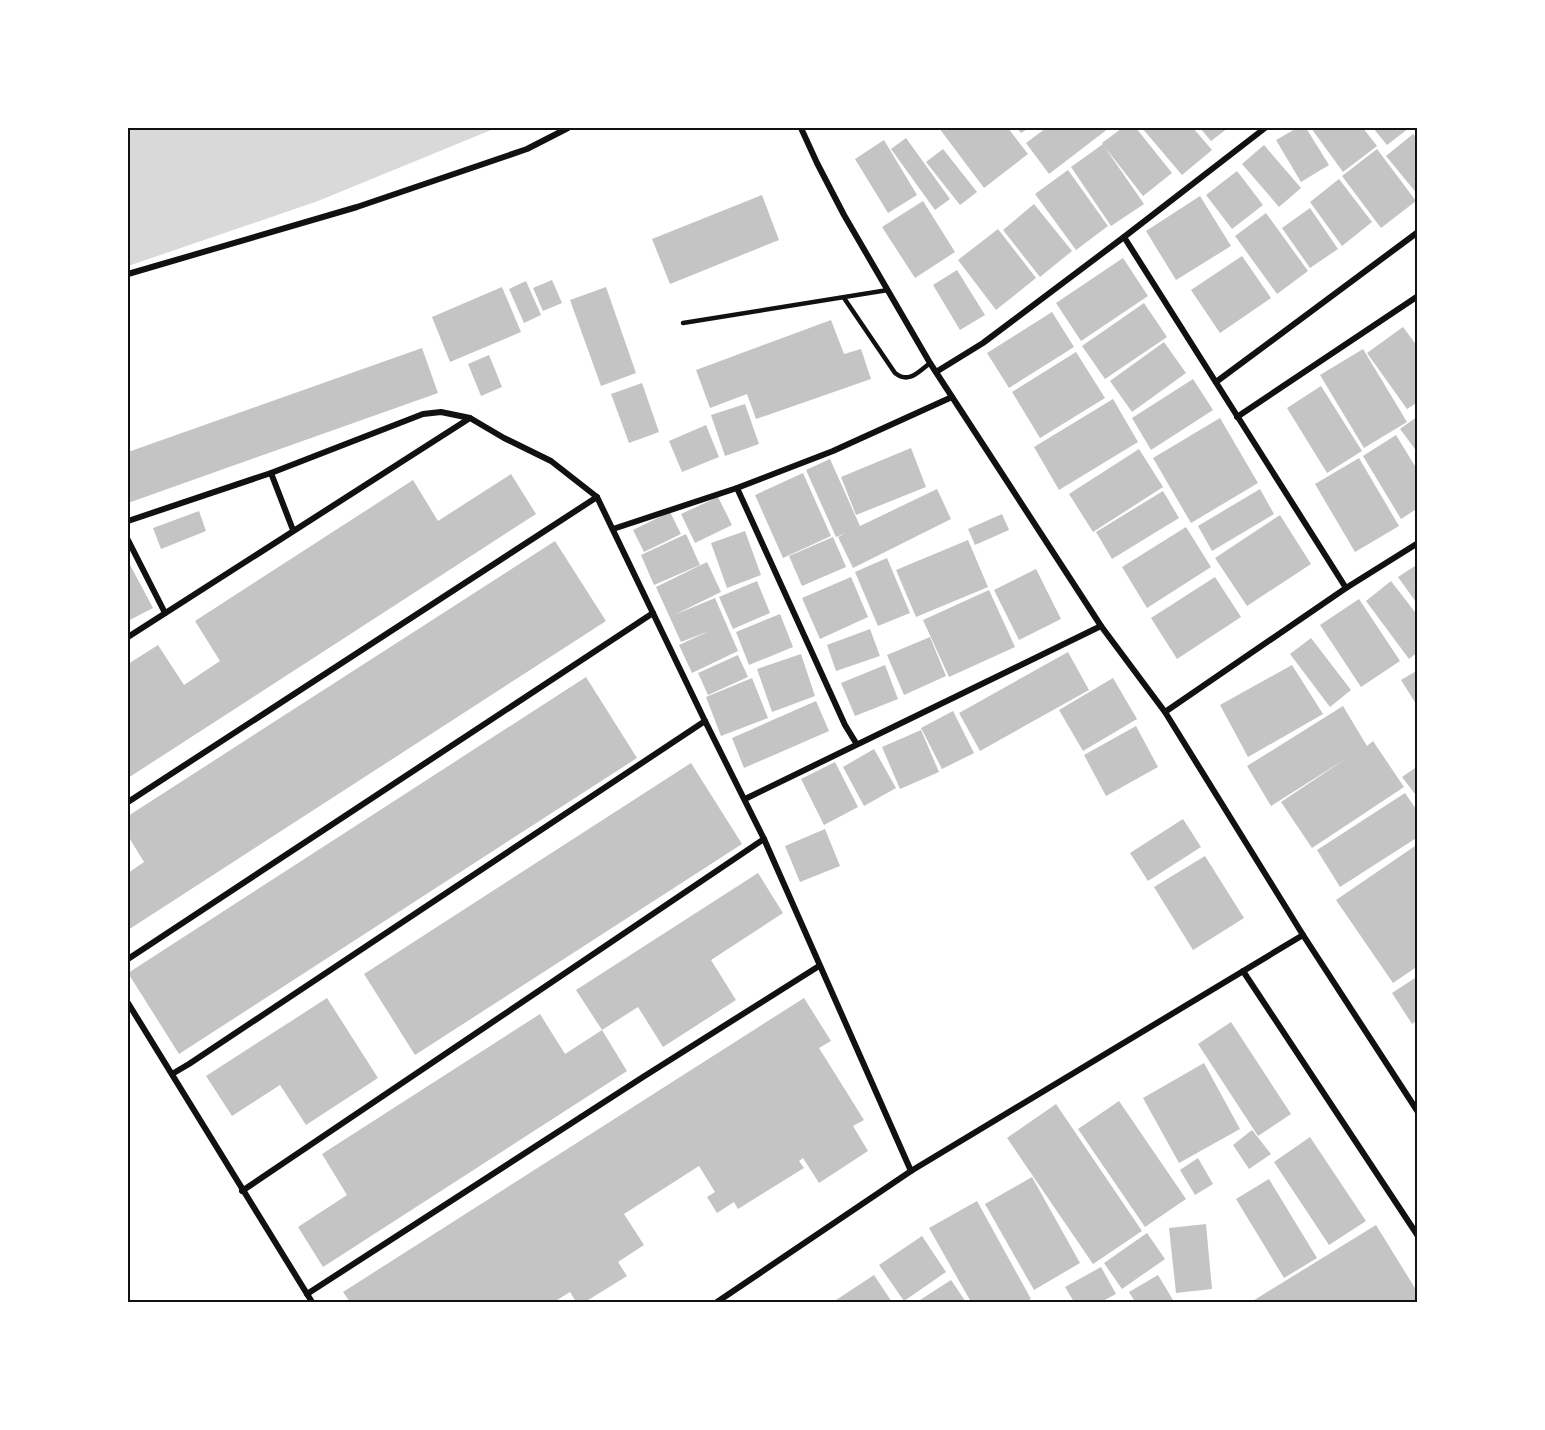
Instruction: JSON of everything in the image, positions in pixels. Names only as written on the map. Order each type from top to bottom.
[{"type":"street","points":[[128,274],[357,207],[527,149],[568,128]]},
{"type":"street","points":[[801,128],[839,205],[930,363],[1101,626],[1164,712],[1303,935],[1418,1112]]},
{"type":"street","points":[[936,372],[982,343],[1266,128]]},
{"type":"street","points":[[1216,382],[1418,232]]},
{"type":"street","points":[[1124,237],[1346,588]]},
{"type":"street","points":[[1237,417],[1418,296]]},
{"type":"street","points":[[613,529],[737,488],[833,451],[952,397]]},
{"type":"street","points":[[128,521],[271,473],[423,414],[441,412],[470,418],[550,461],[597,497],[764,839],[911,1171]]},
{"type":"street","points":[[128,637],[470,418]]},
{"type":"street","points":[[271,473],[294,530]]},
{"type":"street","points":[[737,488],[845,725],[856,743]]},
{"type":"street","points":[[128,802],[597,497]]},
{"type":"street","points":[[128,540],[165,613]]},
{"type":"street","points":[[1164,712],[1346,588],[1418,543]]},
{"type":"street","points":[[128,959],[652,613]]},
{"type":"street","points":[[745,799],[856,743],[1101,626]]},
{"type":"street","points":[[172,1074],[705,721]]},
{"type":"street","points":[[242,1191],[764,839]]},
{"type":"street","points":[[717,1302],[911,1171],[1303,935]]},
{"type":"street","points":[[307,1294],[819,966]]},
{"type":"street","points":[[1243,971],[1418,1236]]},
{"type":"street","points":[[128,1003],[312,1302]]},
{"type":"lane","points":[[683,323],[888,290]]},
{"type":"lane","points":[[844,298],[895,373],[902,378],[911,378],[930,363]]},
{"type":"shaded area","points":[[128,128],[496,128],[318,201],[128,266]]},
{"type":"building","points":[[939,128],[1008,128],[1028,154],[984,188]]},
{"type":"building","points":[[1017,128],[1029,128],[1021,133]]},
{"type":"building","points":[[1046,128],[1109,128],[1049,174],[1026,143]]},
{"type":"building","points":[[1122,128],[1136,128],[1172,173],[1143,196],[1104,146],[1144,204],[1111,226],[1071,167]]},
{"type":"building","points":[[1142,128],[1193,128],[1212,150],[1182,175]]},
{"type":"building","points":[[1200,128],[1228,128],[1211,141]]},
{"type":"building","points":[[1297,128],[1306,128],[1329,165],[1301,182],[1276,140]]},
{"type":"building","points":[[1311,128],[1363,128],[1377,146],[1343,172]]},
{"type":"building","points":[[1373,128],[1409,128],[1387,145]]},
{"type":"building","points":[[1413,134],[1418,139],[1418,195],[1386,156]]},
{"type":"building","points":[[906,138],[950,199],[935,210],[891,149]]},
{"type":"building","points":[[884,140],[917,195],[888,213],[855,159]]},
{"type":"building","points":[[1264,145],[1301,188],[1279,207],[1242,164]]},
{"type":"building","points":[[943,149],[977,192],[960,205],[926,162]]},
{"type":"building","points":[[1377,149],[1416,201],[1381,228],[1342,176]]},
{"type":"building","points":[[1068,170],[1108,226],[1076,250],[1035,194]]},
{"type":"building","points":[[1237,171],[1263,205],[1232,229],[1206,195]]},
{"type":"building","points":[[1339,179],[1372,222],[1342,246],[1310,202]]},
{"type":"building","points":[[762,195],[779,240],[670,284],[652,239]]},
{"type":"building","points":[[1200,196],[1231,246],[1176,280],[1146,231]]},
{"type":"building","points":[[923,201],[955,252],[915,278],[882,227]]},
{"type":"building","points":[[1034,204],[1072,251],[1040,277],[1003,230]]},
{"type":"building","points":[[1310,208],[1338,249],[1310,268],[1282,228]]},
{"type":"building","points":[[1266,213],[1308,271],[1277,294],[1235,236]]},
{"type":"building","points":[[998,229],[1036,278],[996,310],[958,260]]},
{"type":"building","points":[[1242,256],[1271,298],[1220,333],[1191,290]]},
{"type":"building","points":[[1123,258],[1148,296],[1081,341],[1056,303]]},
{"type":"building","points":[[957,270],[985,315],[960,330],[933,285]]},
{"type":"building","points":[[552,280],[562,303],[543,311],[533,288]]},
{"type":"building","points":[[526,281],[541,315],[524,323],[509,289]]},
{"type":"building","points":[[502,287],[521,332],[450,362],[432,317]]},
{"type":"building","points":[[606,287],[636,373],[601,386],[570,300]]},
{"type":"building","points":[[1144,303],[1167,337],[1105,379],[1082,346]]},
{"type":"building","points":[[1052,312],[1074,347],[1009,388],[987,353]]},
{"type":"building","points":[[831,320],[844,354],[861,349],[871,379],[756,419],[747,394],[710,408],[696,370]]},
{"type":"building","points":[[1403,327],[1418,347],[1418,402],[1407,409],[1367,353]]},
{"type":"building","points":[[1164,342],[1186,373],[1132,412],[1110,381]]},
{"type":"building","points":[[422,348],[438,393],[128,503],[128,452]]},
{"type":"building","points":[[1363,349],[1407,422],[1364,448],[1320,375]]},
{"type":"building","points":[[1076,352],[1105,398],[1040,438],[1012,392]]},
{"type":"building","points":[[489,355],[502,387],[481,396],[468,364]]},
{"type":"building","points":[[1193,379],[1213,410],[1151,450],[1132,418]]},
{"type":"building","points":[[642,383],[659,432],[629,443],[611,394]]},
{"type":"building","points":[[1321,386],[1362,451],[1327,473],[1287,408]]},
{"type":"building","points":[[1113,399],[1138,442],[1059,490],[1034,447]]},
{"type":"building","points":[[745,404],[759,444],[725,456],[711,415]]},
{"type":"building","points":[[1418,416],[1418,453],[1400,429]]},
{"type":"building","points":[[1220,418],[1258,483],[1191,523],[1153,458]]},
{"type":"building","points":[[706,425],[719,457],[682,472],[669,441]]},
{"type":"building","points":[[1396,435],[1418,471],[1418,508],[1401,519],[1363,456]]},
{"type":"building","points":[[911,448],[926,487],[856,515],[841,477]]},
{"type":"building","points":[[1139,449],[1163,487],[1093,532],[1069,494]]},
{"type":"building","points":[[1359,458],[1399,526],[1355,552],[1315,484]]},
{"type":"building","points":[[830,459],[860,526],[937,489],[951,519],[853,568],[838,537],[846,533],[836,537],[806,470]]},
{"type":"building","points":[[803,473],[831,536],[783,558],[755,495]]},
{"type":"building","points":[[511,474],[536,514],[128,778],[128,664],[158,645],[184,685],[220,661],[195,621],[413,480],[438,521]]},
{"type":"building","points":[[1260,489],[1274,514],[1212,551],[1198,526]]},
{"type":"building","points":[[1163,491],[1179,518],[1112,559],[1096,532]]},
{"type":"building","points":[[718,497],[732,525],[695,543],[681,514]]},
{"type":"building","points":[[199,511],[206,531],[161,549],[153,528]]},
{"type":"building","points":[[670,512],[681,534],[644,552],[633,530]]},
{"type":"building","points":[[1002,514],[1009,530],[975,545],[968,529]]},
{"type":"building","points":[[1280,515],[1311,564],[1247,606],[1215,558]]},
{"type":"building","points":[[1186,527],[1211,567],[1147,608],[1122,567]]},
{"type":"building","points":[[745,531],[761,575],[727,588],[711,543]]},
{"type":"building","points":[[686,534],[700,565],[654,585],[641,555]]},
{"type":"building","points":[[833,537],[846,567],[802,586],[789,556]]},
{"type":"building","points":[[968,540],[988,587],[916,617],[896,570]]},
{"type":"building","points":[[555,541],[606,621],[128,930],[128,873],[144,862],[128,836],[128,816]]},
{"type":"building","points":[[887,558],[910,613],[878,626],[855,572]]},
{"type":"building","points":[[128,561],[153,608],[128,621]]},
{"type":"building","points":[[707,562],[721,592],[674,615],[715,598],[738,651],[692,673],[679,645],[709,631],[681,642],[656,587]]},
{"type":"building","points":[[1418,564],[1418,605],[1398,577]]},
{"type":"building","points":[[1036,569],[1061,619],[1019,640],[994,590]]},
{"type":"building","points":[[851,577],[868,617],[820,639],[802,598]]},
{"type":"building","points":[[1215,577],[1241,617],[1177,659],[1151,618]]},
{"type":"building","points":[[757,581],[770,613],[733,629],[719,597]]},
{"type":"building","points":[[1391,581],[1418,616],[1418,652],[1409,659],[1366,601]]},
{"type":"building","points":[[989,590],[1015,647],[949,677],[923,620]]},
{"type":"building","points":[[1359,599],[1400,661],[1361,687],[1320,625]]},
{"type":"building","points":[[780,614],[793,647],[749,665],[736,632]]},
{"type":"building","points":[[870,629],[880,656],[836,671],[827,645]]},
{"type":"building","points":[[930,637],[946,676],[904,695],[887,655]]},
{"type":"building","points":[[1311,638],[1351,690],[1330,707],[1290,654]]},
{"type":"building","points":[[1068,652],[1089,690],[980,751],[959,713]]},
{"type":"building","points":[[801,654],[815,696],[772,712],[757,669]]},
{"type":"building","points":[[738,655],[748,677],[708,695],[698,673]]},
{"type":"building","points":[[885,665],[898,699],[855,716],[841,683]]},
{"type":"building","points":[[1292,665],[1323,714],[1248,757],[1220,705]]},
{"type":"building","points":[[1418,670],[1418,707],[1401,680]]},
{"type":"building","points":[[586,677],[637,758],[179,1054],[128,973]]},
{"type":"building","points":[[752,678],[768,718],[721,736],[706,697]]},
{"type":"building","points":[[1113,678],[1137,719],[1083,751],[1059,710]]},
{"type":"building","points":[[816,701],[829,731],[744,768],[732,738]]},
{"type":"building","points":[[1343,706],[1367,746],[1373,741],[1404,787],[1312,848],[1281,802],[1347,758],[1271,806],[1247,766]]},
{"type":"building","points":[[953,711],[974,753],[942,769],[921,728]]},
{"type":"building","points":[[1136,726],[1158,767],[1106,796],[1084,755]]},
{"type":"building","points":[[921,730],[939,772],[900,789],[882,747]]},
{"type":"building","points":[[874,749],[896,788],[864,806],[843,767]]},
{"type":"building","points":[[835,762],[858,807],[824,825],[801,779]]},
{"type":"building","points":[[691,763],[742,844],[415,1055],[364,974]]},
{"type":"building","points":[[1418,766],[1418,798],[1402,777]]},
{"type":"building","points":[[1405,793],[1418,812],[1418,837],[1340,887],[1317,850]]},
{"type":"building","points":[[1183,819],[1201,847],[1148,881],[1130,853]]},
{"type":"building","points":[[825,829],[840,866],[800,882],[785,846]]},
{"type":"building","points":[[1418,844],[1418,966],[1393,983],[1336,900]]},
{"type":"building","points":[[1205,856],[1244,918],[1193,950],[1154,887]]},
{"type":"building","points":[[758,873],[783,913],[711,960],[736,1000],[663,1047],[638,1007],[602,1030],[576,990]]},
{"type":"building","points":[[1418,976],[1418,1020],[1412,1024],[1392,993]]},
{"type":"building","points":[[327,998],[378,1078],[306,1125],[280,1085],[232,1116],[206,1076]]},
{"type":"building","points":[[804,998],[831,1041],[819,1048],[864,1120],[853,1126],[868,1151],[819,1183],[803,1158],[799,1161],[804,1168],[738,1209],[734,1202],[717,1213],[707,1197],[715,1192],[699,1166],[624,1214],[644,1245],[618,1262],[627,1276],[585,1302],[576,1302],[570,1292],[554,1302],[350,1302],[343,1292]]},
{"type":"building","points":[[540,1014],[565,1054],[602,1030],[627,1071],[323,1267],[298,1227],[347,1195],[322,1154]]},
{"type":"building","points":[[1231,1022],[1291,1114],[1258,1136],[1198,1044]]},
{"type":"building","points":[[1204,1063],[1240,1129],[1179,1163],[1143,1098]]},
{"type":"building","points":[[1119,1101],[1186,1199],[1145,1227],[1078,1129]]},
{"type":"building","points":[[1056,1104],[1142,1231],[1093,1264],[1007,1138]]},
{"type":"building","points":[[1252,1130],[1271,1154],[1249,1169],[1233,1145]]},
{"type":"building","points":[[1310,1137],[1366,1221],[1329,1245],[1274,1162]]},
{"type":"building","points":[[1198,1158],[1213,1184],[1195,1195],[1180,1170]]},
{"type":"building","points":[[1032,1177],[1080,1263],[1034,1290],[985,1204]]},
{"type":"building","points":[[1269,1179],[1317,1258],[1284,1278],[1236,1199]]},
{"type":"building","points":[[977,1201],[1031,1299],[1024,1302],[971,1302],[929,1228]]},
{"type":"building","points":[[1206,1224],[1212,1289],[1176,1293],[1169,1228]]},
{"type":"building","points":[[1376,1225],[1418,1293],[1418,1302],[1251,1302]]},
{"type":"building","points":[[1147,1233],[1165,1259],[1122,1289],[1104,1263]]},
{"type":"building","points":[[922,1236],[946,1272],[904,1301],[879,1265]]},
{"type":"building","points":[[1101,1267],[1116,1294],[1101,1302],[1074,1302],[1065,1287]]},
{"type":"building","points":[[874,1275],[892,1302],[833,1302]]},
{"type":"building","points":[[1158,1275],[1173,1300],[1135,1302],[1129,1292]]},
{"type":"building","points":[[951,1280],[966,1302],[917,1302]]}]
